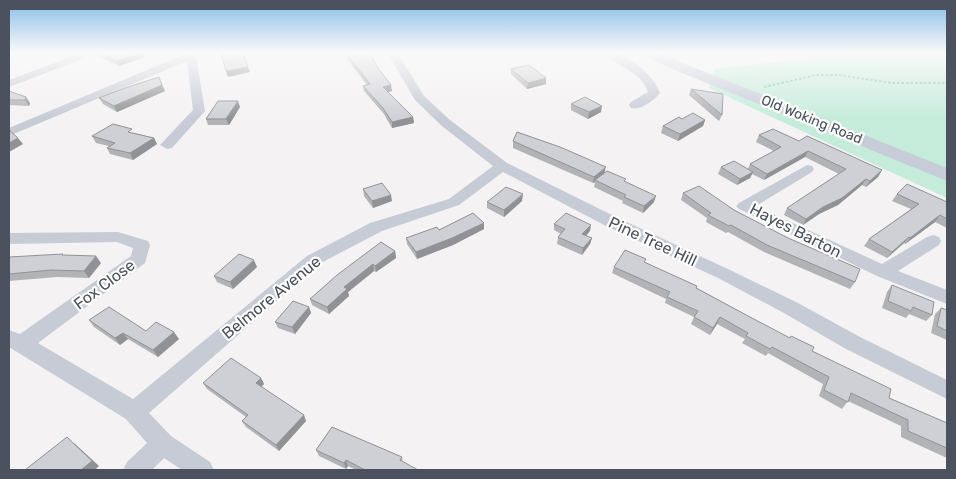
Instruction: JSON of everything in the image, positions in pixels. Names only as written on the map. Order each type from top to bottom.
[{"type":"main road","name":"Old Woking Road","points":[[699,74],[947,174]]},
{"type":"street","points":[[9,84],[34,74]]},
{"type":"street","points":[[9,132],[145,74]]},
{"type":"street","points":[[167,145],[199,111],[196,74]]},
{"type":"street","name":"Pine Tree Hill","points":[[405,74],[419,98],[446,123],[502,166],[610,221],[724,274],[853,343],[947,390]]},
{"type":"street","points":[[624,100],[639,108],[654,93],[653,86],[641,74]]},
{"type":"street","name":"Belmore Avenue","points":[[134,412],[313,260],[376,227],[454,202],[502,166]]},
{"type":"street","name":"Hayes Barton","points":[[807,168],[744,206],[882,272],[947,297]]},
{"type":"street","name":"Fox Close","points":[[9,238],[118,238],[142,245],[138,259],[15,341]]},
{"type":"street","points":[[882,272],[934,241]]},
{"type":"street","points":[[15,341],[134,412],[163,444],[202,470]]},
{"type":"street","points":[[135,470],[163,444]]},
{"type":"path","points":[[756,89],[816,75],[839,75],[892,83],[947,84]]},
{"type":"green space","points":[[713,74],[947,74],[947,198],[709,88]]},
{"type":"building","points":[[363,74],[383,74],[391,85],[383,87],[413,117],[392,122],[383,108],[363,86],[370,84]]},
{"type":"building","points":[[518,74],[541,74],[546,78],[528,83]]},
{"type":"building","points":[[159,77],[162,85],[114,106],[99,98],[128,87]]},
{"type":"building","points":[[691,89],[723,94],[722,115]]},
{"type":"building","points":[[9,91],[26,97],[25,100],[9,100]]},
{"type":"building","points":[[585,97],[602,106],[589,112],[571,104]]},
{"type":"building","points":[[218,101],[238,101],[226,119],[206,119]]},
{"type":"building","points":[[693,113],[705,120],[680,134],[663,126],[679,117],[682,119]]},
{"type":"building","points":[[113,124],[132,129],[128,132],[154,138],[130,153],[107,148],[115,143],[92,136]]},
{"type":"building","points":[[773,129],[799,141],[807,136],[882,170],[870,181],[866,179],[842,198],[823,207],[806,219],[787,208],[846,169],[808,151],[767,174],[750,164],[781,147],[759,135]]},
{"type":"building","points":[[9,130],[18,138],[9,143]]},
{"type":"building","points":[[517,132],[560,147],[606,167],[594,177],[513,141]]},
{"type":"building","points":[[734,161],[753,172],[740,179],[721,167]]},
{"type":"building","points":[[607,171],[626,179],[624,181],[656,196],[644,206],[624,197],[626,195],[595,180]]},
{"type":"building","points":[[382,183],[391,195],[372,201],[363,189]]},
{"type":"building","points":[[907,184],[947,202],[947,219],[940,215],[909,237],[892,252],[869,239],[919,204],[897,194]]},
{"type":"building","points":[[699,186],[734,210],[788,238],[860,269],[855,282],[767,245],[731,225],[729,226],[708,215],[711,213],[683,193]]},
{"type":"building","points":[[506,187],[523,194],[504,210],[487,202]]},
{"type":"building","points":[[473,213],[484,223],[416,252],[406,238],[437,227],[439,230]]},
{"type":"building","points":[[566,213],[591,225],[582,234],[592,238],[583,248],[558,237],[565,229],[554,224]]},
{"type":"building","points":[[381,242],[395,251],[375,266],[373,264],[344,287],[347,289],[327,307],[310,299],[337,275]]},
{"type":"building","points":[[625,250],[646,259],[644,262],[697,286],[696,288],[790,338],[791,336],[814,347],[812,351],[891,389],[889,398],[947,423],[947,448],[908,431],[908,420],[851,393],[848,402],[824,390],[829,377],[772,347],[770,349],[746,336],[748,333],[720,317],[713,328],[694,317],[698,311],[667,297],[670,292],[614,267]]},
{"type":"building","points":[[63,254],[96,256],[84,271],[51,270],[9,274],[9,257]]},
{"type":"building","points":[[239,254],[254,260],[230,282],[214,276]]},
{"type":"building","points":[[892,285],[934,302],[932,315],[913,307],[911,311],[888,301]]},
{"type":"building","points":[[293,301],[309,307],[292,327],[275,322]]},
{"type":"building","points":[[109,307],[146,331],[156,322],[174,332],[153,350],[123,333],[115,338],[89,320]]},
{"type":"building","points":[[941,308],[947,310],[947,331],[937,326]]},
{"type":"building","points":[[231,358],[261,378],[256,383],[304,415],[276,445],[242,421],[248,415],[203,383]]},
{"type":"building","points":[[332,427],[402,457],[400,460],[418,470],[365,470],[346,460],[344,463],[316,450]]},
{"type":"building","points":[[67,437],[92,461],[81,470],[25,470]]}]
